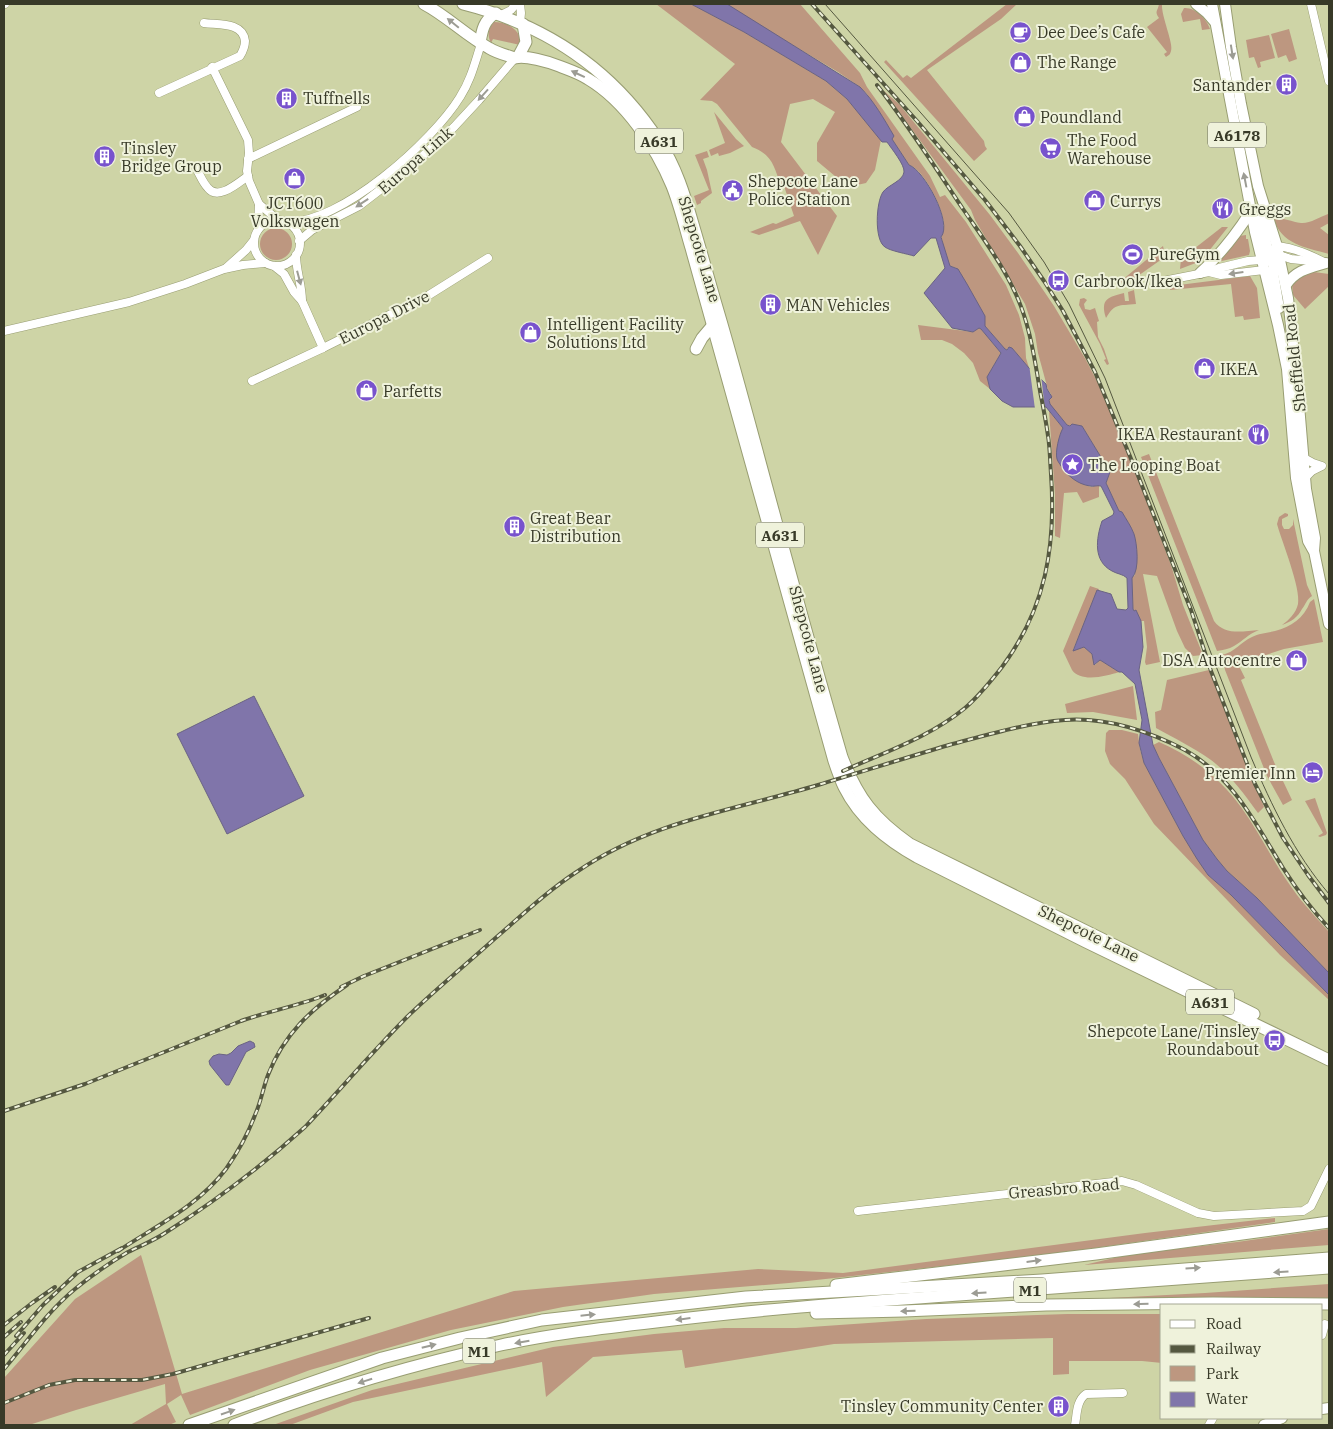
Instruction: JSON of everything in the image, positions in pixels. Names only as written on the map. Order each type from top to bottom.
[{"type":"highway","name":"Shepcote Lane","points":[[424,4],[494,51],[516,58],[552,64],[587,78],[618,97],[627,113],[647,138],[673,188],[713,325],[723,342],[842,757],[852,781],[872,812],[898,836],[918,848],[1329,1052]]},
{"type":"highway","name":"Shepcote Lane","points":[[463,4],[498,14],[522,24],[572,51],[593,67],[618,97],[643,119],[669,158],[687,205],[834,761],[844,788],[867,819],[894,844],[917,857],[1086,942],[1329,1060]]},
{"type":"highway","points":[[481,44],[484,26],[490,16],[498,14]]},
{"type":"highway","points":[[516,58],[526,42],[522,24]]},
{"type":"highway","points":[[552,64],[558,62],[572,51]]},
{"type":"highway","points":[[696,349],[713,325]]},
{"type":"highway","points":[[760,1296],[1087,1255],[1329,1222]]},
{"type":"highway","name":"M1","points":[[189,1425],[382,1358],[542,1320],[760,1296],[1042,1280],[1329,1258]]},
{"type":"highway","name":"M1","points":[[234,1425],[262,1414],[362,1382],[436,1361],[503,1345],[586,1330],[848,1303],[1329,1268]]},
{"type":"highway","name":"M1","points":[[732,1314],[904,1311],[1046,1305],[1329,1304]]},
{"type":"main road","points":[[1196,4],[1216,24]]},
{"type":"main road","name":"A6178","points":[[1212,4],[1257,245],[1272,259]]},
{"type":"main road","name":"A6178","points":[[1225,4],[1241,104],[1262,200],[1272,259]]},
{"type":"main road","points":[[1205,273],[1208,266],[1251,210]]},
{"type":"main road","name":"Sheffield Road","points":[[1272,259],[1286,285],[1292,322],[1304,480],[1315,538],[1314,551],[1329,624]]},
{"type":"main road","name":"Sheffield Road","points":[[1272,259],[1278,325],[1287,369],[1296,478],[1308,541],[1314,551]]},
{"type":"main road","points":[[1286,285],[1294,274],[1308,268],[1328,264]]},
{"type":"main road","points":[[1264,1425],[1279,1419]]},
{"type":"street","points":[[498,14],[511,10],[518,4],[522,24]]},
{"type":"street","points":[[1311,4],[1328,69],[1329,81]]},
{"type":"street","points":[[159,93],[212,67],[240,56],[243,52],[244,36],[240,29],[204,23]]},
{"type":"street","name":"Europa Link","points":[[282,221],[293,223],[331,210],[377,182],[417,147],[438,125],[460,97],[473,70],[481,44]]},
{"type":"street","name":"Europa Link","points":[[299,241],[312,230],[359,206],[415,163],[460,120],[516,58]]},
{"type":"street","points":[[212,67],[248,140],[248,176],[259,204],[258,229],[254,240],[243,254],[224,269]]},
{"type":"street","points":[[248,159],[357,107]]},
{"type":"street","points":[[197,170],[208,189],[215,193],[224,191],[248,176]]},
{"type":"street","points":[[4,331],[129,302],[224,269],[243,265],[265,263],[274,266],[286,263],[296,255],[298,248],[299,241],[295,230],[259,204]]},
{"type":"street","points":[[258,229],[267,222],[282,221]]},
{"type":"street","points":[[254,240],[256,253],[265,263]]},
{"type":"street","points":[[1158,282],[1205,273],[1248,261],[1272,259],[1289,247],[1302,251],[1328,264]]},
{"type":"street","name":"Europa Drive","points":[[296,255],[298,275],[302,289],[302,302]]},
{"type":"street","name":"Europa Drive","points":[[274,266],[284,274],[302,302],[323,348],[428,295],[488,258]]},
{"type":"street","points":[[252,381],[323,348]]},
{"type":"street","points":[[1302,457],[1313,463],[1326,465]]},
{"type":"street","points":[[1304,480],[1312,471],[1326,465]]},
{"type":"street","name":"Greasbro Road","points":[[858,1211],[1122,1181],[1136,1185],[1198,1213],[1214,1216],[1303,1211],[1311,1206],[1329,1169]]},
{"type":"street","points":[[1323,1331],[1325,1324]]},
{"type":"street","points":[[1075,1425],[1079,1402],[1086,1394],[1123,1393]]},
{"type":"green space","points":[[656,4],[691,4],[744,32],[826,81],[847,99],[881,140],[875,170],[866,183],[848,187],[817,161],[817,143],[835,112],[813,99],[790,104],[781,142],[837,216],[818,255],[800,221],[759,235],[750,232],[794,216],[784,186],[781,186],[769,158],[752,147],[717,104],[712,101],[700,100],[735,64]]},
{"type":"green space","points":[[724,4],[800,4],[860,73],[867,87],[930,176],[940,197],[945,195],[966,222],[1006,285],[1019,315],[1025,338],[1026,358],[1029,368],[1012,348],[1005,349],[985,326],[956,268],[950,266],[942,239],[943,217],[932,190],[921,174],[909,165],[867,94],[838,72]]},
{"type":"green space","points":[[1007,4],[1017,4],[1001,19],[927,70],[984,141],[987,149],[974,161],[884,62],[886,60],[903,78],[907,75],[911,78]]},
{"type":"green space","points":[[1159,4],[1162,4],[1171,47],[1169,55],[1166,57],[1164,54],[1167,52],[1147,27],[1159,18],[1157,12]]},
{"type":"green space","points":[[1184,8],[1192,9],[1200,14],[1210,29],[1202,30],[1200,19],[1183,22],[1181,14]]},
{"type":"green space","points":[[494,22],[504,23],[513,28],[519,35],[520,45],[493,39],[491,43],[489,32]]},
{"type":"green space","points":[[1289,29],[1297,59],[1289,62],[1286,55],[1278,58],[1271,34]]},
{"type":"green space","points":[[1269,35],[1275,58],[1260,62],[1261,67],[1258,68],[1254,57],[1249,58],[1246,40]]},
{"type":"green space","points":[[883,90],[899,104],[990,215],[1054,306],[1086,360],[1104,395],[1131,461],[1203,655],[1193,656],[1185,648],[1157,576],[1143,574],[1160,662],[1146,665],[1147,647],[1144,621],[1141,621],[1136,610],[1134,611],[1133,609],[1132,577],[1135,575],[1134,534],[1119,512],[1106,483],[1110,472],[1082,426],[1067,425],[1049,404],[1051,394],[1048,390],[1035,334],[1025,304],[975,220],[971,210]]},
{"type":"green space","points":[[714,112],[744,146],[730,153],[719,156],[718,153],[711,156],[709,150],[725,143]]},
{"type":"green space","points":[[707,151],[709,157],[703,159],[712,193],[697,205],[694,196],[709,190],[695,155]]},
{"type":"green space","points":[[1328,214],[1329,223],[1320,228],[1329,235],[1329,254],[1295,244],[1282,234],[1273,218],[1304,223]]},
{"type":"green space","points":[[1222,227],[1228,227],[1201,261],[1180,269],[1181,259]]},
{"type":"green space","points":[[276,228],[282,229],[287,233],[291,238],[291,250],[287,255],[282,259],[276,260],[270,259],[265,255],[261,250],[260,244],[261,238],[265,233],[270,229]]},
{"type":"green space","points":[[1246,235],[1250,251],[1249,255],[1217,262],[1239,236]]},
{"type":"green space","points":[[1163,246],[1165,255],[1162,259],[1135,278],[1120,283],[1118,280],[1121,281]]},
{"type":"green space","points":[[1314,272],[1329,274],[1329,286],[1305,309],[1293,295],[1292,285],[1300,276]]},
{"type":"green space","points":[[1250,276],[1257,288],[1260,318],[1244,320],[1243,316],[1235,317],[1231,284],[1170,290],[1171,286]]},
{"type":"green space","points":[[1134,290],[1136,304],[1118,306],[1106,318],[1104,307],[1107,300],[1124,293],[1125,301],[1129,301],[1128,292]]},
{"type":"green space","points":[[1084,298],[1087,300],[1084,304],[1085,309],[1095,308],[1099,321],[1097,322],[1098,337],[1109,364],[1107,365],[1100,344],[1079,305],[1080,299]]},
{"type":"green space","points":[[918,325],[973,332],[979,328],[981,329],[1001,353],[987,377],[990,389],[980,381],[973,363],[964,353],[952,344],[942,340],[921,340]]},
{"type":"green space","points":[[1049,411],[1063,428],[1076,481],[1091,487],[1099,485],[1099,497],[1083,503],[1077,492],[1064,493],[1060,538],[1055,536],[1055,495]]},
{"type":"green space","points":[[1149,454],[1214,621],[1218,626],[1229,631],[1259,630],[1230,648],[1217,651],[1141,457]]},
{"type":"green space","points":[[1285,513],[1288,516],[1282,519],[1282,525],[1284,529],[1289,529],[1293,525],[1293,519],[1307,585],[1312,596],[1296,617],[1282,625],[1292,616],[1298,604],[1297,587],[1277,524],[1279,517]]},
{"type":"green space","points":[[1090,586],[1099,589],[1073,650],[1084,647],[1092,654],[1095,665],[1100,660],[1119,672],[1094,677],[1076,674],[1072,670],[1063,651]]},
{"type":"green space","points":[[1314,599],[1323,642],[1284,649],[1238,664],[1245,678],[1241,680],[1274,762],[1292,800],[1283,805],[1267,776],[1225,670],[1222,655],[1231,652],[1248,639],[1292,624],[1301,617]]},
{"type":"green space","points":[[1209,670],[1264,807],[1258,813],[1236,785],[1211,760],[1156,728],[1155,712],[1161,710],[1167,680]]},
{"type":"green space","points":[[1133,686],[1137,720],[1093,712],[1067,713],[1065,704]]},
{"type":"green space","points":[[1109,730],[1122,730],[1138,734],[1144,763],[1183,836],[1208,875],[1231,895],[1329,995],[1329,1000],[1280,955],[1154,824],[1125,779],[1110,764],[1105,751],[1106,733]]},
{"type":"green space","points":[[1159,742],[1194,761],[1215,777],[1233,796],[1292,888],[1329,932],[1329,973],[1257,898],[1227,871],[1203,840],[1153,745]]},
{"type":"green space","points":[[1315,798],[1327,833],[1320,837],[1318,836],[1323,833],[1305,801]]},
{"type":"green space","points":[[1275,1218],[1275,1222],[1053,1254],[789,1283],[654,1294],[563,1307],[451,1330],[310,1370],[190,1415],[181,1395],[167,1404],[176,1422],[169,1425],[130,1425],[166,1404],[165,1384],[29,1425],[4,1425],[4,1378],[75,1299],[141,1255],[182,1394],[514,1291],[758,1269],[843,1273],[1145,1233]]},
{"type":"green space","points":[[1329,1229],[1329,1245],[1084,1265],[1131,1254]]},
{"type":"green space","points":[[1329,1284],[1329,1298],[1205,1301],[1071,1300],[1205,1293]]},
{"type":"green space","points":[[1067,1314],[1160,1314],[1160,1363],[1069,1361],[1069,1374],[1053,1375],[1053,1338],[834,1344],[685,1368],[682,1350],[593,1357],[546,1397],[542,1362],[353,1402],[290,1425],[273,1425],[372,1390],[553,1347],[654,1334],[724,1328],[796,1328],[926,1319]]},
{"type":"water","points":[[691,4],[727,4],[860,87],[883,117],[894,136],[892,139],[909,165],[922,176],[929,186],[940,209],[944,230],[941,237],[950,266],[958,269],[967,284],[985,316],[985,326],[1005,349],[1012,348],[1046,384],[1052,397],[1049,400],[1050,404],[1067,425],[1082,426],[1110,472],[1106,483],[1119,511],[1122,512],[1134,534],[1136,544],[1137,563],[1135,574],[1132,578],[1133,609],[1134,611],[1136,610],[1141,621],[1143,647],[1139,670],[1153,745],[1159,758],[1203,840],[1217,859],[1329,973],[1329,995],[1231,895],[1208,875],[1197,859],[1144,763],[1139,743],[1142,720],[1135,684],[1122,672],[1100,660],[1094,665],[1092,654],[1084,647],[1073,651],[1097,590],[1111,594],[1117,609],[1126,610],[1128,608],[1127,578],[1106,567],[1099,556],[1098,535],[1102,521],[1113,515],[1114,512],[1101,486],[1091,486],[1077,481],[1061,466],[1057,459],[1057,452],[1063,428],[1046,407],[1013,407],[1002,401],[990,389],[987,377],[1001,353],[981,329],[979,328],[973,332],[952,328],[924,293],[945,268],[936,238],[931,238],[914,256],[891,250],[881,243],[877,221],[881,197],[883,192],[898,180],[904,172],[897,157],[887,142],[882,142],[847,99],[826,81],[744,32]]},
{"type":"water","points":[[254,696],[304,796],[227,834],[177,734]]},
{"type":"water","points":[[250,1041],[254,1043],[255,1047],[246,1052],[229,1085],[226,1085],[209,1061],[213,1056],[219,1054],[227,1055],[238,1046]]},
{"type":"pier","points":[[1029,364],[1041,375],[1045,410],[1035,409]]},
{"type":"tram line","points":[[825,4],[1009,213],[1044,262],[1069,304],[1105,378],[1251,757],[1294,846],[1329,894]]},
{"type":"railway","points":[[812,4],[985,200],[1020,246],[1063,311],[1095,372],[1139,478],[1191,610],[1211,671],[1255,784],[1283,838],[1329,903]]},
{"type":"railway","points":[[843,771],[922,736],[937,727],[965,708],[989,683],[1017,645],[1029,622],[1045,575],[1052,526],[1051,474],[1047,430],[1030,337],[1023,311],[1007,276],[989,247],[877,85]]},
{"type":"railway","points":[[4,1369],[46,1317],[81,1284],[121,1256],[160,1236],[202,1209],[255,1170],[305,1127],[407,1017],[544,896],[578,871],[606,854],[664,828],[818,785],[992,733],[1065,720],[1112,723],[1142,731],[1171,743],[1202,761],[1217,774],[1253,818],[1294,884],[1329,928]]},
{"type":"railway","points":[[341,987],[480,930]]},
{"type":"railway","points":[[118,1251],[190,1205],[215,1182],[226,1169],[246,1136],[257,1110],[268,1075],[282,1047],[310,1013],[347,985]]},
{"type":"railway","points":[[4,1111],[85,1084],[241,1021],[325,995]]},
{"type":"railway","points":[[16,1336],[43,1305],[78,1272],[122,1248]]},
{"type":"railway","points":[[4,1325],[55,1287]]},
{"type":"railway","points":[[4,1403],[49,1385],[75,1380],[142,1380],[173,1374],[369,1318]]},
{"type":"railway","points":[[4,1337],[21,1322]]},
{"type":"railway","points":[[4,1355],[24,1333]]},
{"type":"place","name":"Dee Dee’s Cafe","points":[[1021,32]]},
{"type":"place","name":"The Range","points":[[1021,62]]},
{"type":"place","name":"Santander","points":[[1287,85]]},
{"type":"place","name":"Tuffnells","points":[[287,98]]},
{"type":"place","name":"Poundland","points":[[1024,117]]},
{"type":"place","name":"The Food Warehouse","points":[[1051,149]]},
{"type":"place","name":"Tinsley Bridge Group","points":[[105,157]]},
{"type":"place","name":"JCT600 Volkswagen","points":[[295,179]]},
{"type":"place","name":"Shepcote Lane Police Station","points":[[732,190]]},
{"type":"place","name":"Currys","points":[[1094,201]]},
{"type":"place","name":"Greggs","points":[[1223,209]]},
{"type":"place","name":"PureGym","points":[[1133,254]]},
{"type":"place","name":"Carbrook/Ikea","points":[[1058,281]]},
{"type":"place","name":"MAN Vehicles","points":[[770,305]]},
{"type":"place","name":"Intelligent Facility Solutions Ltd","points":[[531,333]]},
{"type":"place","name":"IKEA","points":[[1204,369]]},
{"type":"place","name":"Parfetts","points":[[367,391]]},
{"type":"place","name":"IKEA Restaurant","points":[[1258,434]]},
{"type":"place","name":"The Looping Boat","points":[[1072,465]]},
{"type":"place","name":"Great Bear Distribution","points":[[514,527]]},
{"type":"place","name":"DSA Autocentre","points":[[1297,660]]},
{"type":"place","name":"Premier Inn","points":[[1312,773]]},
{"type":"place","name":"Shepcote Lane/Tinsley Roundabout","points":[[1275,1040]]},
{"type":"place","name":"Tinsley Community Center","points":[[1059,1406]]}]
